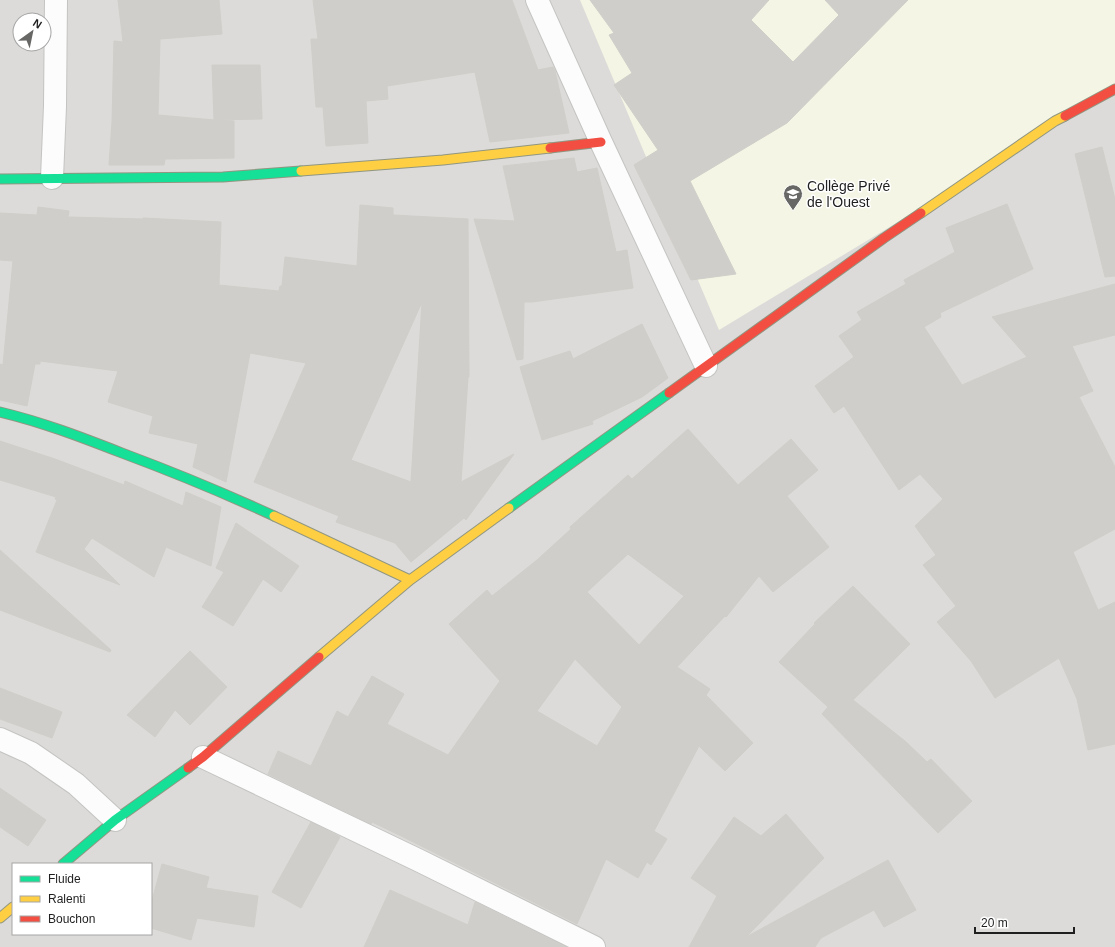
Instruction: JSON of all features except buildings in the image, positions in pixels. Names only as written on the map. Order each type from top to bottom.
[{"type":"street","points":[[52,178],[55,106],[56,0]]},
{"type":"street","points":[[537,0],[601,142],[706,366]]},
{"type":"street","points":[[64,863],[115,820],[203,757],[410,580],[884,238],[1055,121],[1115,89]]},
{"type":"street","points":[[0,179],[224,177],[443,160],[601,142]]},
{"type":"street","points":[[0,412],[29,419],[78,436],[170,471],[265,512],[410,580]]},
{"type":"street","points":[[0,739],[30,753],[76,784],[115,820]]},
{"type":"street","points":[[203,757],[418,860],[594,947]]},
{"type":"street","points":[[0,918],[12,908]]},
{"type":"shaded area","points":[[0,0],[1115,0],[1115,947],[0,947]]},
{"type":"shaded area","name":"Collège Privé de l'Ouest","points":[[580,0],[1115,0],[1115,91],[719,330]]},
{"type":"traffic: fast","points":[[0,179],[223,177],[301,171]]},
{"type":"traffic: fast","points":[[509,508],[669,393]]},
{"type":"traffic: fast","points":[[0,412],[46,425],[92,441],[198,483],[274,516]]},
{"type":"traffic: fast","points":[[64,863],[115,820],[188,768]]},
{"type":"traffic: slow","points":[[921,213],[1055,121],[1065,116]]},
{"type":"traffic: slow","points":[[301,171],[443,160],[550,148]]},
{"type":"traffic: slow","points":[[319,657],[410,580],[509,508]]},
{"type":"traffic: slow","points":[[274,516],[410,580]]},
{"type":"traffic: slow","points":[[0,918],[12,908]]},
{"type":"traffic: jam","points":[[1065,116],[1115,89]]},
{"type":"traffic: jam","points":[[550,148],[601,142]]},
{"type":"traffic: jam","points":[[669,393],[921,213]]},
{"type":"traffic: jam","points":[[188,768],[203,757],[319,657]]},
{"type":"place","name":"Collège Privé de l'Ouest","points":[[793,211]]}]
